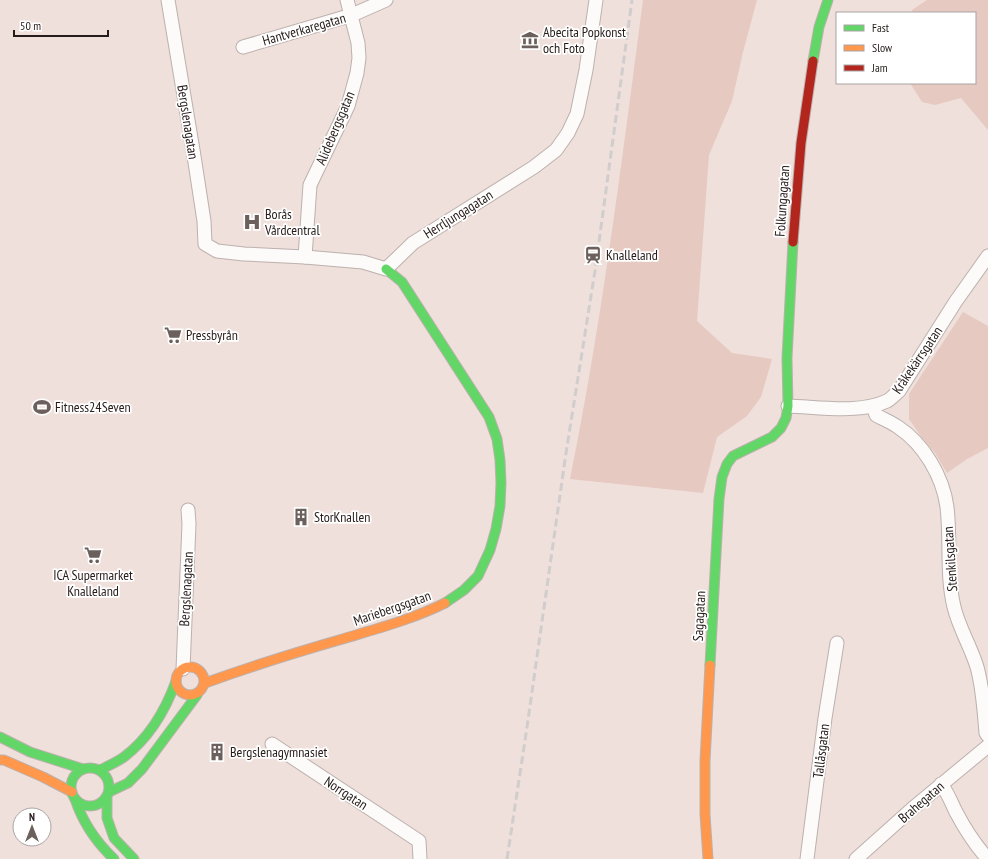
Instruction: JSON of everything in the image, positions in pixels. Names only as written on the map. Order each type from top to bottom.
[{"type":"street","name":"Bergslenagatan","points":[[168,0],[204,221],[205,244],[217,251],[305,257]]},
{"type":"street","name":"Alidebergsgatan","points":[[305,257],[310,185],[348,106],[357,74],[359,58],[358,50],[352,15],[347,0]]},
{"type":"street","name":"Hantverkaregatan","points":[[243,47],[352,15],[386,0]]},
{"type":"street","name":"Herrljungagatan","points":[[386,268],[413,242],[534,167],[556,150],[568,134],[577,114],[586,70],[596,0]]},
{"type":"street","name":"Folkungagatan","points":[[788,406],[788,343],[794,226],[801,143],[810,80],[820,26],[828,0]]},
{"type":"street","name":"Kråkekärrsgatan","points":[[788,406],[860,408],[873,406],[888,400],[899,391],[956,301],[988,256]]},
{"type":"street","points":[[305,257],[363,262],[386,268]]},
{"type":"street","name":"Mariebergsgatan","points":[[205,682],[414,617],[443,605],[462,592],[478,576],[492,549],[497,530],[500,498],[500,452],[494,429],[489,417],[402,282],[386,268]]},
{"type":"street","name":"Sagagatan","points":[[708,859],[705,814],[706,761],[719,499],[722,477],[727,464],[733,456],[772,437],[781,428],[786,418],[788,406]]},
{"type":"street","name":"Stenkilsgatan","points":[[873,406],[876,415],[898,427],[911,438],[928,458],[940,481],[947,507],[950,589],[954,609],[977,667],[983,696],[986,733],[988,736]]},
{"type":"street","name":"Bergslenagatan","points":[[182,669],[190,524],[188,510]]},
{"type":"street","name":"Tallåsgatan","points":[[807,859],[825,718],[837,643]]},
{"type":"street","points":[[0,760],[4,760],[43,777],[74,795],[82,804],[90,806],[101,802],[108,794],[119,790],[146,767],[168,733],[204,688],[205,682],[202,672],[193,667],[182,669],[179,672],[172,692],[146,734],[124,756],[100,770]]},
{"type":"street","points":[[176,681],[182,694],[187,696],[197,695]]},
{"type":"street","points":[[0,737],[50,760],[83,769]]},
{"type":"street","name":"Norrgatan","points":[[272,744],[419,841],[420,859]]},
{"type":"street","name":"Brahegatan","points":[[856,859],[941,784],[988,746]]},
{"type":"street","points":[[114,859],[102,848],[79,812],[71,783],[78,771],[83,769],[94,767],[100,770],[108,780],[108,818],[112,833],[114,838],[134,859]]},
{"type":"street","points":[[941,784],[948,793],[956,812],[978,848],[988,859]]},
{"type":"shaded area","points":[[643,0],[757,0],[732,101],[709,155],[697,321],[732,353],[772,359],[761,397],[747,416],[717,437],[703,493],[570,479],[602,300]]},
{"type":"shaded area","points":[[927,0],[988,0],[988,130],[961,98],[935,105],[922,102],[911,84],[976,84],[976,12],[912,12],[912,10]]},
{"type":"shaded area","points":[[963,312],[988,326],[988,448],[967,459],[947,473],[935,453],[909,419],[909,394]]},
{"type":"railway","points":[[507,859],[566,453],[595,271],[632,0]]},
{"type":"traffic: fast","points":[[813,61],[819,27],[828,0]]},
{"type":"traffic: fast","points":[[710,665],[719,499],[722,477],[727,464],[733,456],[772,437],[781,428],[786,418],[788,406],[787,358],[793,242]]},
{"type":"traffic: fast","points":[[386,269],[402,282],[489,417],[497,439],[500,460],[500,506],[490,550],[478,576],[464,590],[445,603]]},
{"type":"traffic: fast","points":[[100,770],[124,757],[149,732],[162,712],[176,681]]},
{"type":"traffic: fast","points":[[109,792],[128,783],[142,769],[197,695]]},
{"type":"traffic: fast","points":[[0,737],[30,752],[83,769]]},
{"type":"traffic: fast","points":[[86,768],[94,768],[104,773],[108,780],[109,787],[108,794],[104,801],[94,806],[86,806],[76,801],[74,798],[71,791],[71,783],[76,773],[79,771],[86,768]]},
{"type":"traffic: fast","points":[[107,796],[107,818],[114,838],[134,859]]},
{"type":"traffic: fast","points":[[75,799],[91,832],[101,846],[114,859]]},
{"type":"traffic: slow","points":[[205,683],[272,660],[393,624],[445,603]]},
{"type":"traffic: slow","points":[[708,859],[705,814],[705,761],[710,665]]},
{"type":"traffic: slow","points":[[190,667],[196,668],[200,671],[203,675],[204,681],[203,687],[200,691],[196,694],[190,695],[184,694],[180,691],[177,687],[176,681],[177,675],[180,671],[184,668],[190,667]]},
{"type":"traffic: slow","points":[[0,760],[4,760],[43,777],[72,792]]},
{"type":"traffic: jam","points":[[793,242],[801,143],[813,61]]},
{"type":"place","name":"Abecita Popkonst och Foto","points":[[530,40]]},
{"type":"place","name":"Borås Vårdcentral","points":[[252,222]]},
{"type":"place","name":"Knalleland","points":[[593,255]]},
{"type":"place","name":"Pressbyrån","points":[[173,335]]},
{"type":"place","name":"Fitness24Seven","points":[[42,407]]},
{"type":"place","name":"StorKnallen","points":[[301,517]]},
{"type":"place","name":"ICA Supermarket Knalleland","points":[[93,555]]},
{"type":"place","name":"Bergslenagymnasiet","points":[[217,752]]}]
